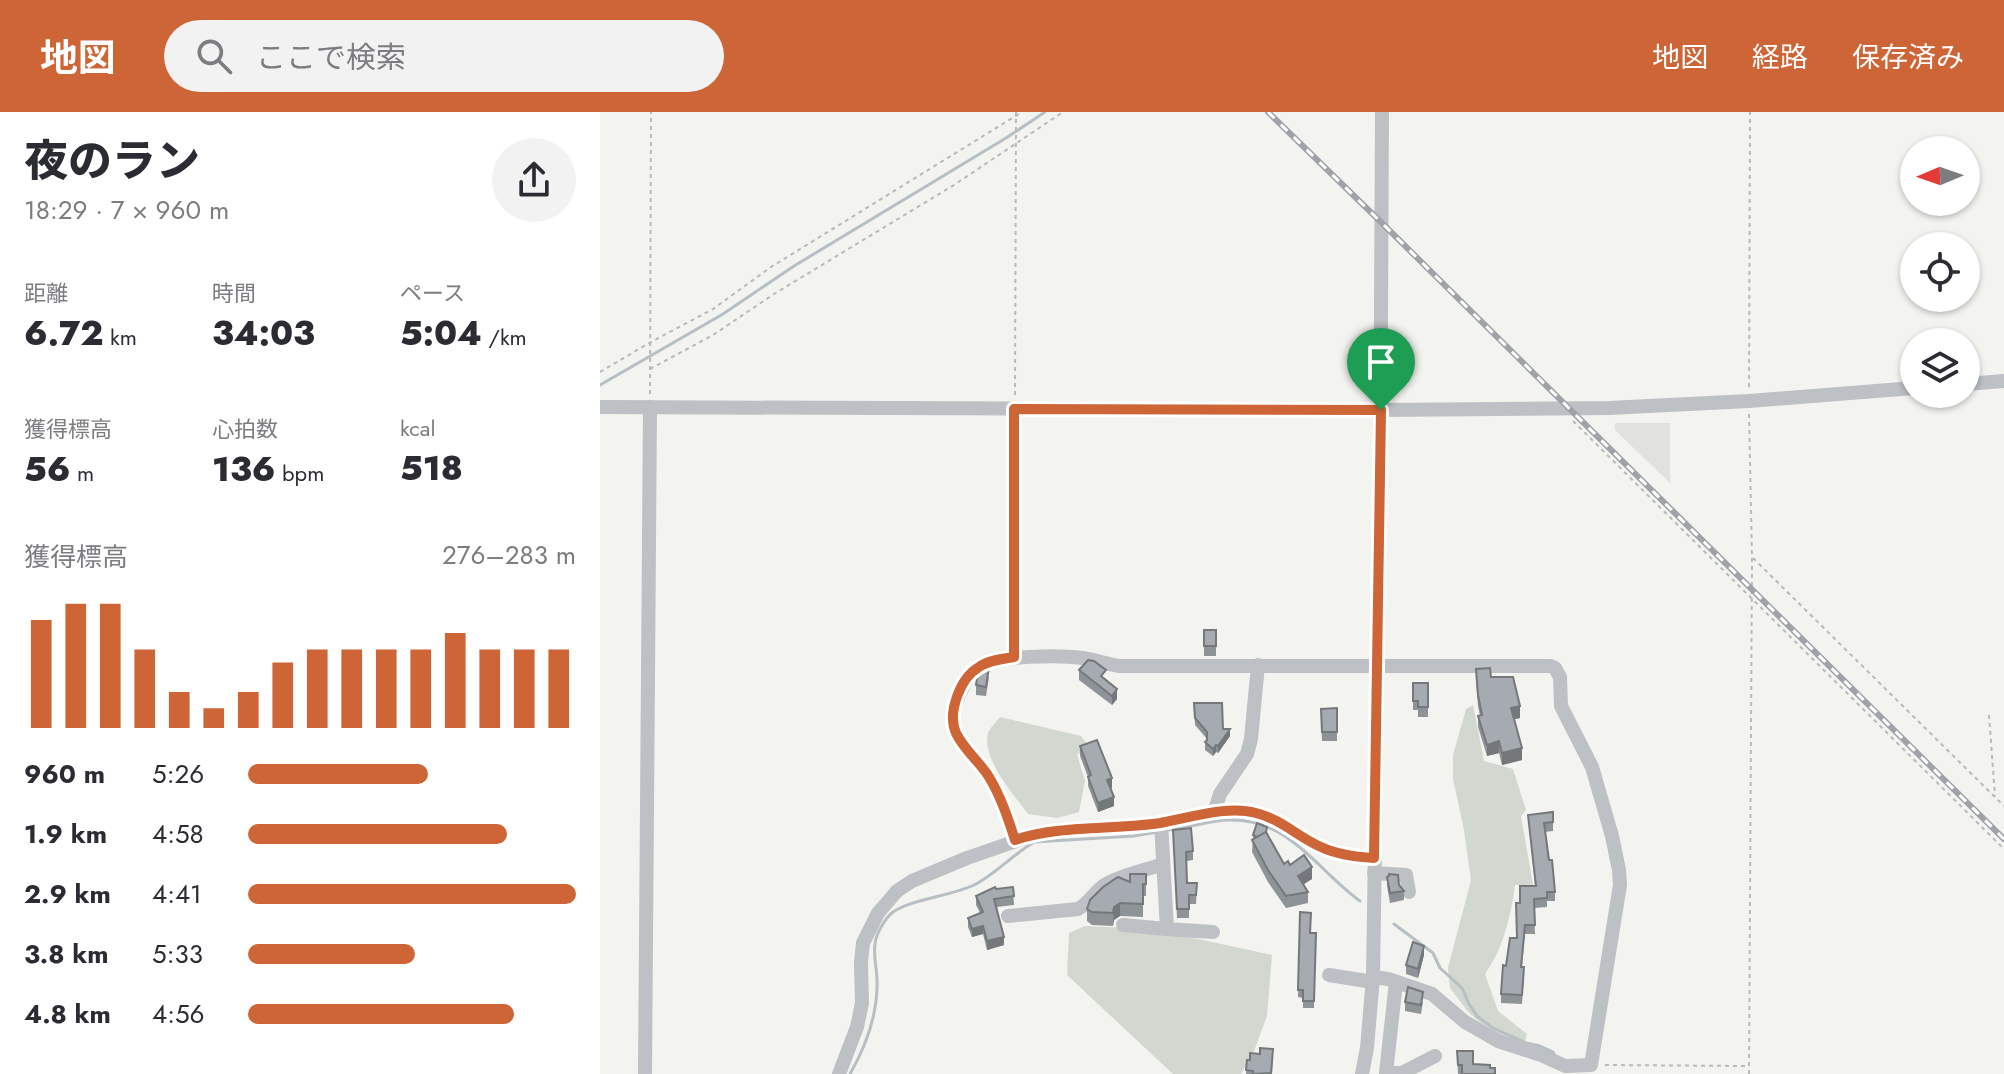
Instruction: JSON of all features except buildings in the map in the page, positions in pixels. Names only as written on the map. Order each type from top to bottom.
[{"type":"street","points":[[1382,112],[1373,979],[1363,1073],[1402,1073],[1435,1056]]},
{"type":"street","points":[[1980,383],[2004,381]]},
{"type":"street","points":[[600,407],[1609,408],[1900,389]]},
{"type":"street","points":[[645,1074],[650,407]]},
{"type":"street","points":[[1014,409],[1014,657]]},
{"type":"street","points":[[1015,840],[999,794],[960,740],[952,719],[963,685],[980,666],[993,661],[1014,657],[1080,658],[1119,666],[1551,666],[1560,677],[1561,706],[1592,767],[1619,870],[1620,885],[1591,1065],[1567,1070],[1541,1055],[1498,1041],[1465,1022],[1432,994],[1396,982],[1329,975]]},
{"type":"street","points":[[1214,813],[1220,794],[1247,754],[1258,665]]},
{"type":"street","points":[[839,1074],[857,1027],[862,1003],[863,943],[878,913],[897,891],[912,881],[1015,840],[1039,833],[1161,823],[1214,813],[1254,812],[1278,821],[1321,847],[1406,875],[1409,892]]},
{"type":"street","points":[[1161,823],[1167,929]]},
{"type":"street","points":[[1008,916],[1078,909],[1109,882],[1163,864]]},
{"type":"street","points":[[1123,925],[1213,932]]},
{"type":"street","points":[[1386,1073],[1396,982]]},
{"type":"path","points":[[650,407],[651,112]]},
{"type":"path","points":[[600,372],[713,309],[771,267],[1022,112]]},
{"type":"path","points":[[650,366],[713,335],[774,294],[954,185],[1063,112]]},
{"type":"path","points":[[1749,1074],[1752,599],[1750,112]]},
{"type":"path","points":[[1014,409],[1016,114]]},
{"type":"path","points":[[1570,417],[2004,849]]},
{"type":"path","points":[[1752,557],[2004,806]]},
{"type":"path","points":[[1989,715],[1995,797]]},
{"type":"path","points":[[1591,1065],[1748,1066]]},
{"type":"shaded area","points":[[1615,423],[1670,423],[1670,483],[1615,430]]},
{"type":"shaded area","points":[[1473,705],[1484,761],[1513,769],[1526,810],[1521,816],[1533,885],[1515,885],[1505,932],[1485,974],[1498,1011],[1527,1034],[1524,1046],[1493,1033],[1469,1013],[1450,988],[1448,968],[1471,880],[1453,779],[1453,755],[1466,709]]},
{"type":"shaded area","points":[[1000,717],[1081,736],[1092,751],[1077,754],[1085,781],[1079,812],[1057,818],[1028,814],[1000,776],[989,754],[988,733]]},
{"type":"shaded area","points":[[1085,926],[1152,929],[1272,955],[1267,1016],[1253,1054],[1241,1074],[1173,1074],[1067,975],[1069,933]]},
{"type":"waterway","points":[[600,385],[723,314],[794,266],[1045,112]]},
{"type":"waterway","points":[[1168,830],[1230,820],[1269,828],[1301,848],[1360,901]]},
{"type":"waterway","points":[[850,1074],[866,1041],[873,1017],[877,992],[876,940],[884,922],[893,912],[974,885],[1034,842],[1157,832]]},
{"type":"waterway","points":[[1394,924],[1433,953],[1440,968],[1462,988],[1477,1016],[1493,1028],[1540,1046],[1555,1056]]},
{"type":"railway","points":[[1268,112],[2004,839]]},
{"type":"route","points":[[1014,409],[1381,410],[1374,858],[1354,857],[1321,847],[1278,821],[1254,812],[1226,812],[1161,823],[1039,833],[1015,840],[999,794],[960,740],[952,719],[963,685],[972,673],[993,661],[1014,657],[1014,409]]}]
